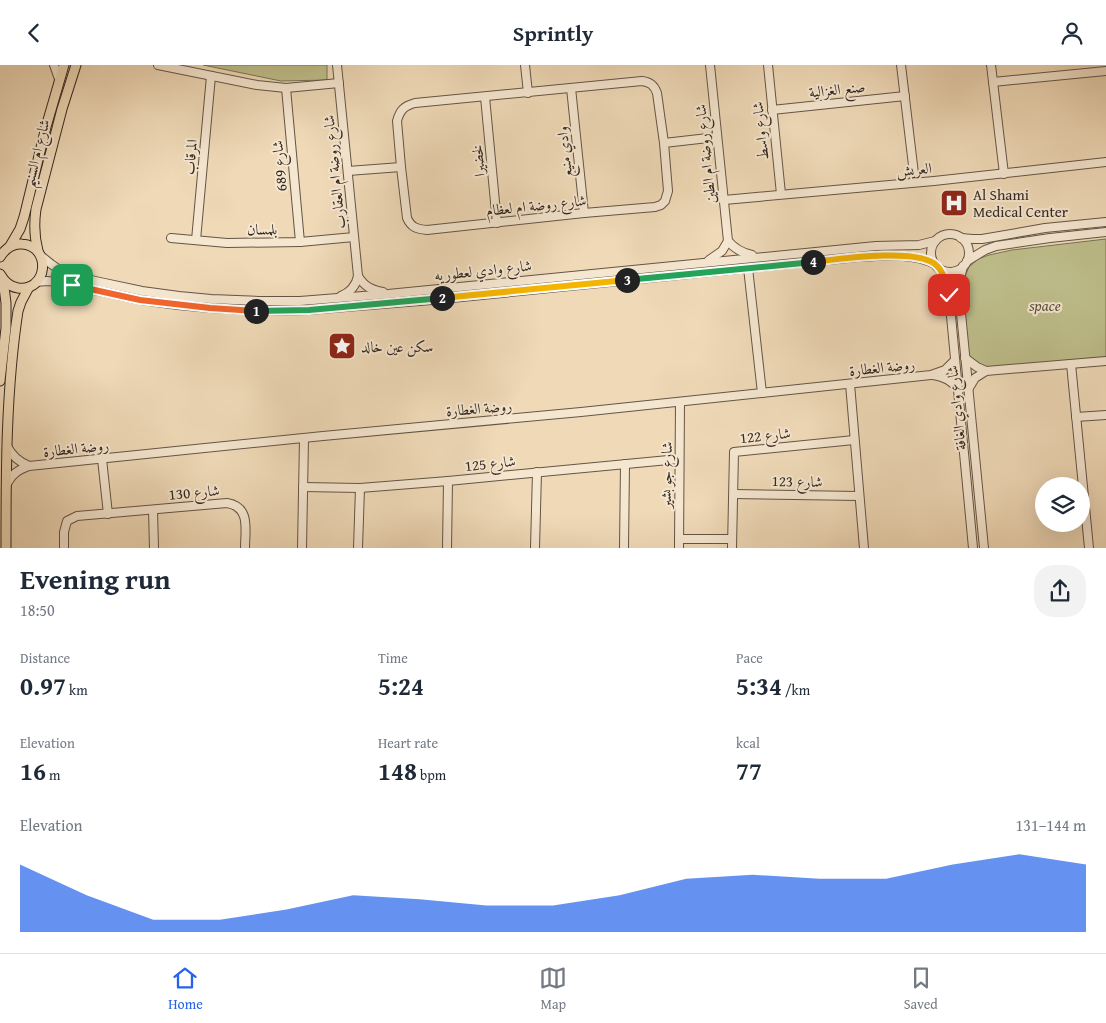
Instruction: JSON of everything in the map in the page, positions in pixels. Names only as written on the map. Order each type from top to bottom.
[{"type":"main road","name":"شارع ام السنيم","points":[[0,257],[10,246],[20,229],[24,217],[46,127],[64,65]]},
{"type":"main road","name":"شارع ام السنيم","points":[[33,285],[43,270],[43,263],[35,234],[36,209],[62,109],[76,65]]},
{"type":"main road","points":[[10,246],[24,243],[30,245],[39,253]]},
{"type":"main road","points":[[1,276],[8,284],[14,287],[22,288],[33,285]]},
{"type":"main road","points":[[0,381],[6,321],[6,303],[1,276]]},
{"type":"main road","points":[[6,548],[7,445],[16,328],[21,302],[33,285]]},
{"type":"street","points":[[54,65],[59,79]]},
{"type":"street","points":[[158,65],[286,89],[339,83]]},
{"type":"street","name":"شارع روضة ام العقارب","points":[[337,65],[358,276]]},
{"type":"street","points":[[525,65],[528,93]]},
{"type":"street","name":"شارع روضة ام الطين","points":[[710,65],[728,241]]},
{"type":"street","name":"شارع واسط","points":[[768,65],[780,194]]},
{"type":"street","points":[[901,65],[914,182]]},
{"type":"street","points":[[991,65],[1004,174]]},
{"type":"street","points":[[994,82],[1106,71]]},
{"type":"street","name":"المرقاب","points":[[196,240],[211,76]]},
{"type":"street","name":"شارع روضة ام لعظام","points":[[642,81],[652,84],[656,88],[664,143],[668,191],[665,201],[655,207],[427,230],[419,230],[413,227],[407,218],[401,167],[397,121],[402,109],[415,103],[528,93],[642,81]]},
{"type":"street","name":"وادي منيع","points":[[572,88],[584,213]]},
{"type":"street","name":"شارع 689","points":[[286,89],[300,242]]},
{"type":"street","name":"صنع الغزالية","points":[[772,110],[905,96]]},
{"type":"street","name":"لخضيرا","points":[[485,97],[497,223]]},
{"type":"street","points":[[664,143],[717,137]]},
{"type":"street","name":"العريش","points":[[724,200],[1004,174],[1106,162]]},
{"type":"street","points":[[348,171],[401,167]]},
{"type":"street","points":[[961,238],[982,239],[1045,228],[1106,222]]},
{"type":"street","points":[[965,263],[969,254],[968,248],[961,238],[956,235],[944,235],[935,241],[932,247],[932,258],[937,266],[945,271],[952,271],[958,270],[975,255],[996,246],[1106,232]]},
{"type":"street","name":"بلمسان","points":[[171,238],[227,243],[300,242],[354,237]]},
{"type":"street","points":[[703,262],[722,251],[728,241],[741,252],[760,257]]},
{"type":"street","name":"شارع وادي لعطوريه","points":[[39,253],[61,271],[74,276],[142,291],[211,299],[300,301],[876,246],[919,245],[935,241]]},
{"type":"street","name":"شارع وادي لعطوريه","points":[[33,285],[47,281],[58,282],[140,300],[210,308],[267,311],[309,310],[422,300],[879,256],[919,257],[937,266]]},
{"type":"street","name":"شارع وادي الغافة","points":[[965,263],[959,283],[959,293],[984,548]]},
{"type":"street","name":"شارع وادي الغافة","points":[[937,266],[947,286],[949,295],[973,548]]},
{"type":"street","points":[[748,268],[762,393]]},
{"type":"street","points":[[358,276],[364,285],[370,289],[388,294]]},
{"type":"street","points":[[335,298],[351,290],[358,276]]},
{"type":"street","points":[[965,358],[986,371]]},
{"type":"street","name":"روضة الغطارة","points":[[6,486],[14,473],[29,466],[680,402],[931,375],[945,370],[955,359]]},
{"type":"street","points":[[968,388],[975,378],[986,371],[1106,361]]},
{"type":"street","points":[[1072,364],[1089,548]]},
{"type":"street","name":"روضة الغطارة","points":[[931,375],[947,379],[959,390]]},
{"type":"street","points":[[850,384],[864,548]]},
{"type":"street","name":"شارع جو بشير","points":[[679,548],[680,402]]},
{"type":"street","points":[[1076,417],[1106,415]]},
{"type":"street","points":[[302,548],[304,439]]},
{"type":"street","name":"شارع 122","points":[[732,548],[734,452],[854,440]]},
{"type":"street","name":"روضة الغطارة","points":[[7,445],[15,458],[29,466]]},
{"type":"street","points":[[102,459],[108,514]]},
{"type":"street","name":"شارع 125","points":[[304,487],[360,488],[679,459]]},
{"type":"street","points":[[624,548],[625,464]]},
{"type":"street","points":[[535,548],[537,472]]},
{"type":"street","points":[[447,548],[448,481]]},
{"type":"street","points":[[358,548],[360,488]]},
{"type":"street","name":"شارع 123","points":[[734,494],[859,496]]},
{"type":"street","name":"شارع 130","points":[[64,548],[64,532],[67,521],[77,516],[227,503],[234,504],[243,512],[245,519],[245,548]]},
{"type":"street","points":[[153,510],[154,548]]},
{"type":"street","points":[[679,539],[732,539]]},
{"type":"green space","points":[[203,65],[327,65],[327,80],[281,81]]},
{"type":"green space","name":"space","points":[[1106,239],[1106,360],[1066,364],[985,367],[971,360],[965,335],[962,283],[969,267],[978,259],[1012,250]]},
{"type":"place","name":"Al Shami Medical Center","points":[[954,203]]},
{"type":"place","name":"سكن عين خالد","points":[[342,346]]},
{"type":"route","points":[[72,285],[140,300],[178,305],[267,311],[309,310],[858,257],[897,256],[919,257],[935,264],[944,279],[949,295]]}]
